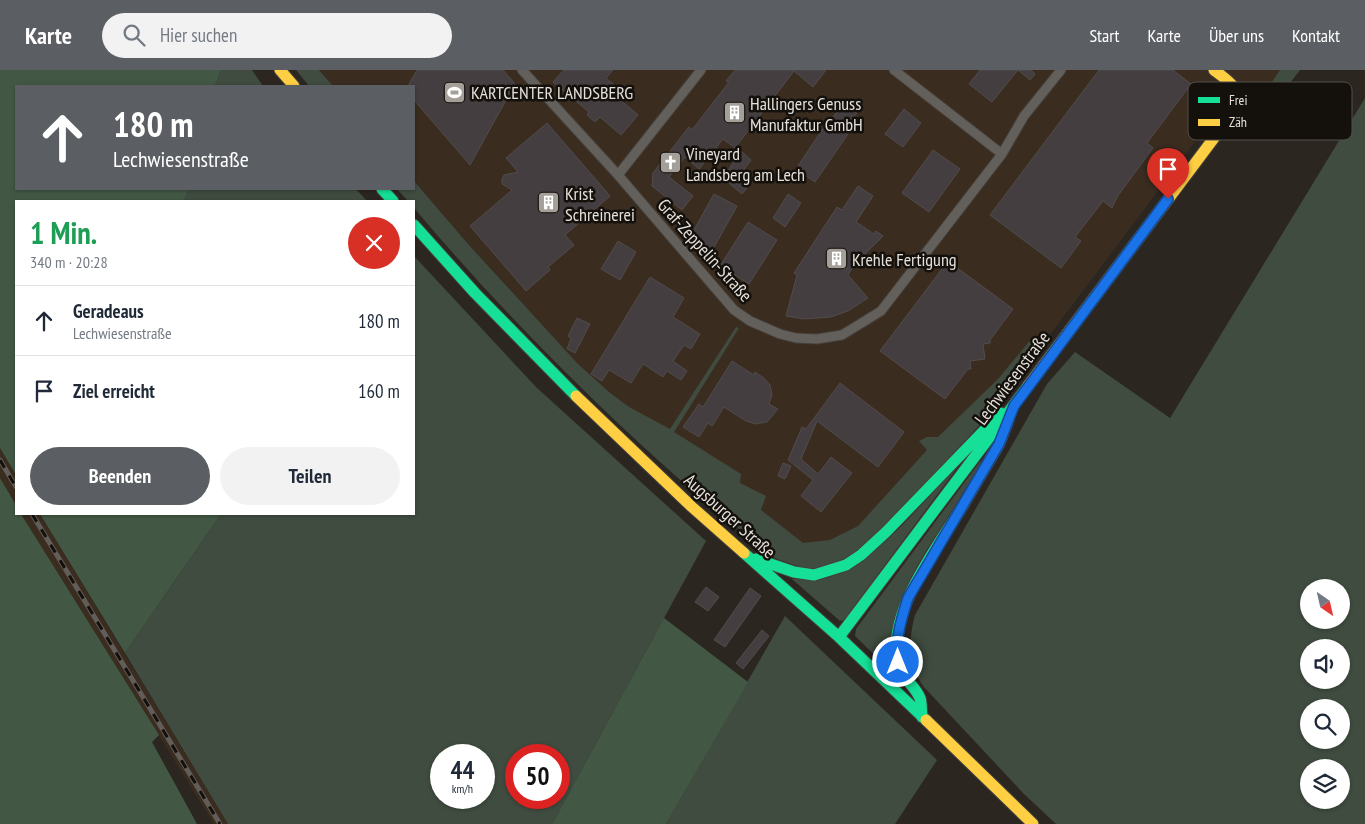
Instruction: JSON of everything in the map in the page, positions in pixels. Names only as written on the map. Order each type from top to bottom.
[{"type":"main road","points":[[280,70],[293,85]]},
{"type":"main road","name":"Lechwiesenstraße","points":[[1214,70],[1227,82]]},
{"type":"main road","name":"Lechwiesenstraße","points":[[839,637],[1213,140]]},
{"type":"main road","points":[[383,190],[392,200]]},
{"type":"main road","name":"Augsburger Straße","points":[[415,226],[552,373],[692,507],[839,637],[1033,824]]},
{"type":"main road","points":[[750,557],[794,572],[814,575],[846,565],[861,555],[886,532],[1031,383]]},
{"type":"main road","points":[[922,717],[920,698],[903,677],[898,662],[896,646],[900,621],[908,598],[927,564],[999,444],[1014,406]]},
{"type":"street","name":"Graf-Zeppelin-Straße","points":[[522,70],[618,175],[734,310],[750,321],[780,334],[796,338],[817,339],[842,335],[881,312],[1002,154],[1024,116],[1061,70]]},
{"type":"street","points":[[618,175],[701,70]]},
{"type":"street","points":[[894,70],[1002,154]]},
{"type":"shaded area","points":[[319,70],[1280,70],[1272,82],[1188,82],[1188,140],[1196,140],[1043,344],[891,491],[858,526],[836,539],[804,548],[664,443],[578,364],[469,245],[415,182],[415,85],[332,85]]},
{"type":"shaded area","points":[[0,448],[15,473],[15,503],[0,478]]},
{"type":"shaded area","points":[[22,515],[41,515],[228,824],[214,824]]},
{"type":"green space","points":[[0,70],[221,70],[215,85],[15,85],[15,190],[189,190],[184,200],[15,200],[15,473],[0,448]]},
{"type":"green space","points":[[221,70],[252,70],[262,85],[215,85]]},
{"type":"green space","points":[[296,70],[319,70],[332,85],[308,85]]},
{"type":"green space","points":[[1280,70],[1300,70],[1291,82],[1272,82]]},
{"type":"green space","points":[[1365,98],[1365,824],[1056,824],[1024,794],[923,686],[914,669],[911,652],[910,643],[915,615],[1047,384],[1075,352],[1170,418],[1339,140],[1352,140],[1352,119]]},
{"type":"green space","points":[[415,182],[469,245],[578,364],[629,407],[670,429],[736,327],[739,328],[674,432],[741,474],[740,483],[766,496],[761,510],[803,543],[830,540],[858,526],[927,450],[919,441],[927,437],[938,437],[998,379],[1033,337],[1046,346],[978,426],[866,544],[857,552],[838,563],[822,568],[806,568],[775,558],[673,474],[563,370],[502,307],[415,209],[415,200],[407,200],[398,190],[415,190]]},
{"type":"green space","points":[[189,190],[357,190],[366,200],[184,200]]},
{"type":"green space","points":[[415,257],[537,388],[706,541],[570,791],[570,744],[505,744],[505,809],[560,809],[552,824],[228,824],[125,653],[220,515],[415,515]]},
{"type":"green space","points":[[966,456],[844,620],[840,621],[792,579],[826,578],[845,570],[864,558],[883,543],[919,508]]},
{"type":"green space","points":[[981,460],[976,474],[922,557],[901,601],[894,623],[892,646],[894,670],[892,672],[855,636],[856,629]]},
{"type":"green space","points":[[0,478],[15,503],[15,515],[22,515],[159,735],[152,742],[197,824],[0,824]]},
{"type":"green space","points":[[41,515],[220,515],[125,653]]},
{"type":"green space","points":[[785,616],[937,760],[895,824],[666,824]]},
{"type":"green space","points":[[664,618],[748,682],[666,824],[552,824],[560,809],[570,809],[570,791]]},
{"type":"building","points":[[417,70],[503,70],[515,84],[470,165],[415,101],[415,85],[409,85]]},
{"type":"building","points":[[564,70],[613,70],[606,78],[621,91],[617,97],[638,115],[621,135],[600,117],[595,122],[587,115],[589,112],[553,82]]},
{"type":"building","points":[[735,70],[826,70],[813,87],[794,71],[735,148],[723,139],[699,169],[685,157],[669,177],[693,196],[682,210],[652,186],[653,173],[689,127],[692,130],[729,82],[726,81]]},
{"type":"building","points":[[980,70],[1018,70],[992,102],[969,84]]},
{"type":"building","points":[[1018,70],[1031,70],[1035,74],[1030,80]]},
{"type":"building","points":[[1099,70],[1173,70],[1188,82],[1188,88],[1147,143],[1153,148],[1117,197],[1112,208],[1103,201],[1075,237],[1081,241],[1061,268],[990,215]]},
{"type":"building","points":[[842,103],[857,113],[846,128],[850,131],[815,182],[796,169]]},
{"type":"building","points":[[904,109],[921,123],[903,147],[885,134]]},
{"type":"building","name":"Krist Schreinerei","points":[[547,123],[610,196],[565,235],[574,245],[548,267],[550,270],[526,291],[470,226],[512,190],[502,184],[502,179],[504,175],[518,172],[506,158]]},
{"type":"building","points":[[933,150],[960,169],[929,212],[902,193]]},
{"type":"building","points":[[741,151],[751,160],[739,176],[750,184],[742,194],[723,178]]},
{"type":"building","points":[[858,186],[873,196],[856,222],[874,234],[876,231],[883,236],[865,254],[862,252],[848,275],[868,298],[848,311],[831,317],[804,319],[786,316],[797,275],[794,273],[837,207],[842,210]]},
{"type":"building","points":[[714,194],[737,206],[713,249],[690,237]]},
{"type":"building","points":[[788,194],[801,203],[785,227],[773,218]]},
{"type":"building","points":[[748,222],[777,240],[749,284],[720,266]]},
{"type":"building","points":[[618,241],[636,252],[620,280],[601,269]]},
{"type":"building","points":[[948,261],[1013,309],[990,340],[990,343],[983,344],[985,359],[970,361],[971,369],[968,369],[945,399],[880,351]]},
{"type":"building","points":[[650,277],[684,298],[673,317],[700,334],[691,349],[684,345],[673,361],[687,371],[681,380],[667,371],[663,377],[643,364],[631,383],[609,370],[602,381],[591,374]]},
{"type":"building","points":[[577,318],[590,324],[575,353],[567,349],[571,338],[568,336]]},
{"type":"building","points":[[732,361],[754,375],[755,372],[764,378],[770,385],[772,395],[769,404],[778,409],[767,422],[756,424],[746,421],[724,407],[712,426],[708,423],[699,437],[683,427],[699,404],[703,407]]},
{"type":"building","points":[[840,383],[904,432],[878,467],[817,421],[801,459],[818,474],[831,457],[852,473],[821,512],[801,496],[813,480],[788,460],[802,427],[806,429]]},
{"type":"building","points":[[783,463],[791,466],[785,479],[778,476]]},
{"type":"building","points":[[706,587],[719,597],[708,611],[695,602]]},
{"type":"building","points":[[750,588],[761,596],[725,647],[714,640]]},
{"type":"building","points":[[762,630],[769,636],[743,669],[736,663]]},
{"type":"railway","points":[[0,460],[15,485]]},
{"type":"railway","points":[[33,515],[220,824]]},
{"type":"traffic: fast","points":[[383,190],[392,200]]},
{"type":"traffic: fast","points":[[415,226],[475,293],[576,396]]},
{"type":"traffic: fast","points":[[839,637],[1028,386]]},
{"type":"traffic: fast","points":[[756,559],[794,572],[814,575],[846,565],[861,555],[886,532],[1001,413]]},
{"type":"traffic: fast","points":[[922,717],[920,698],[901,671],[897,659],[900,619],[908,599],[929,559],[963,505]]},
{"type":"traffic: fast","points":[[744,553],[839,637],[926,720]]},
{"type":"traffic: slow","points":[[280,70],[293,85]]},
{"type":"traffic: slow","points":[[1214,70],[1229,82]]},
{"type":"traffic: slow","points":[[1028,386],[1212,140]]},
{"type":"traffic: slow","points":[[576,396],[692,507],[744,553]]},
{"type":"traffic: slow","points":[[963,505],[999,444],[1008,421]]},
{"type":"traffic: slow","points":[[926,720],[1033,824]]},
{"type":"place","name":"KARTCENTER LANDSBERG","points":[[455,92]]},
{"type":"place","name":"Hallingers Genuss Manufaktur GmbH","points":[[734,113]]},
{"type":"place","name":"Vineyard Landsberg am Lech","points":[[670,163]]},
{"type":"place","name":"Krist Schreinerei","points":[[549,203]]},
{"type":"place","name":"Krehle Fertigung","points":[[836,259]]},
{"type":"route","points":[[898,662],[896,646],[900,621],[908,598],[999,444],[1014,406],[1168,199]]}]
